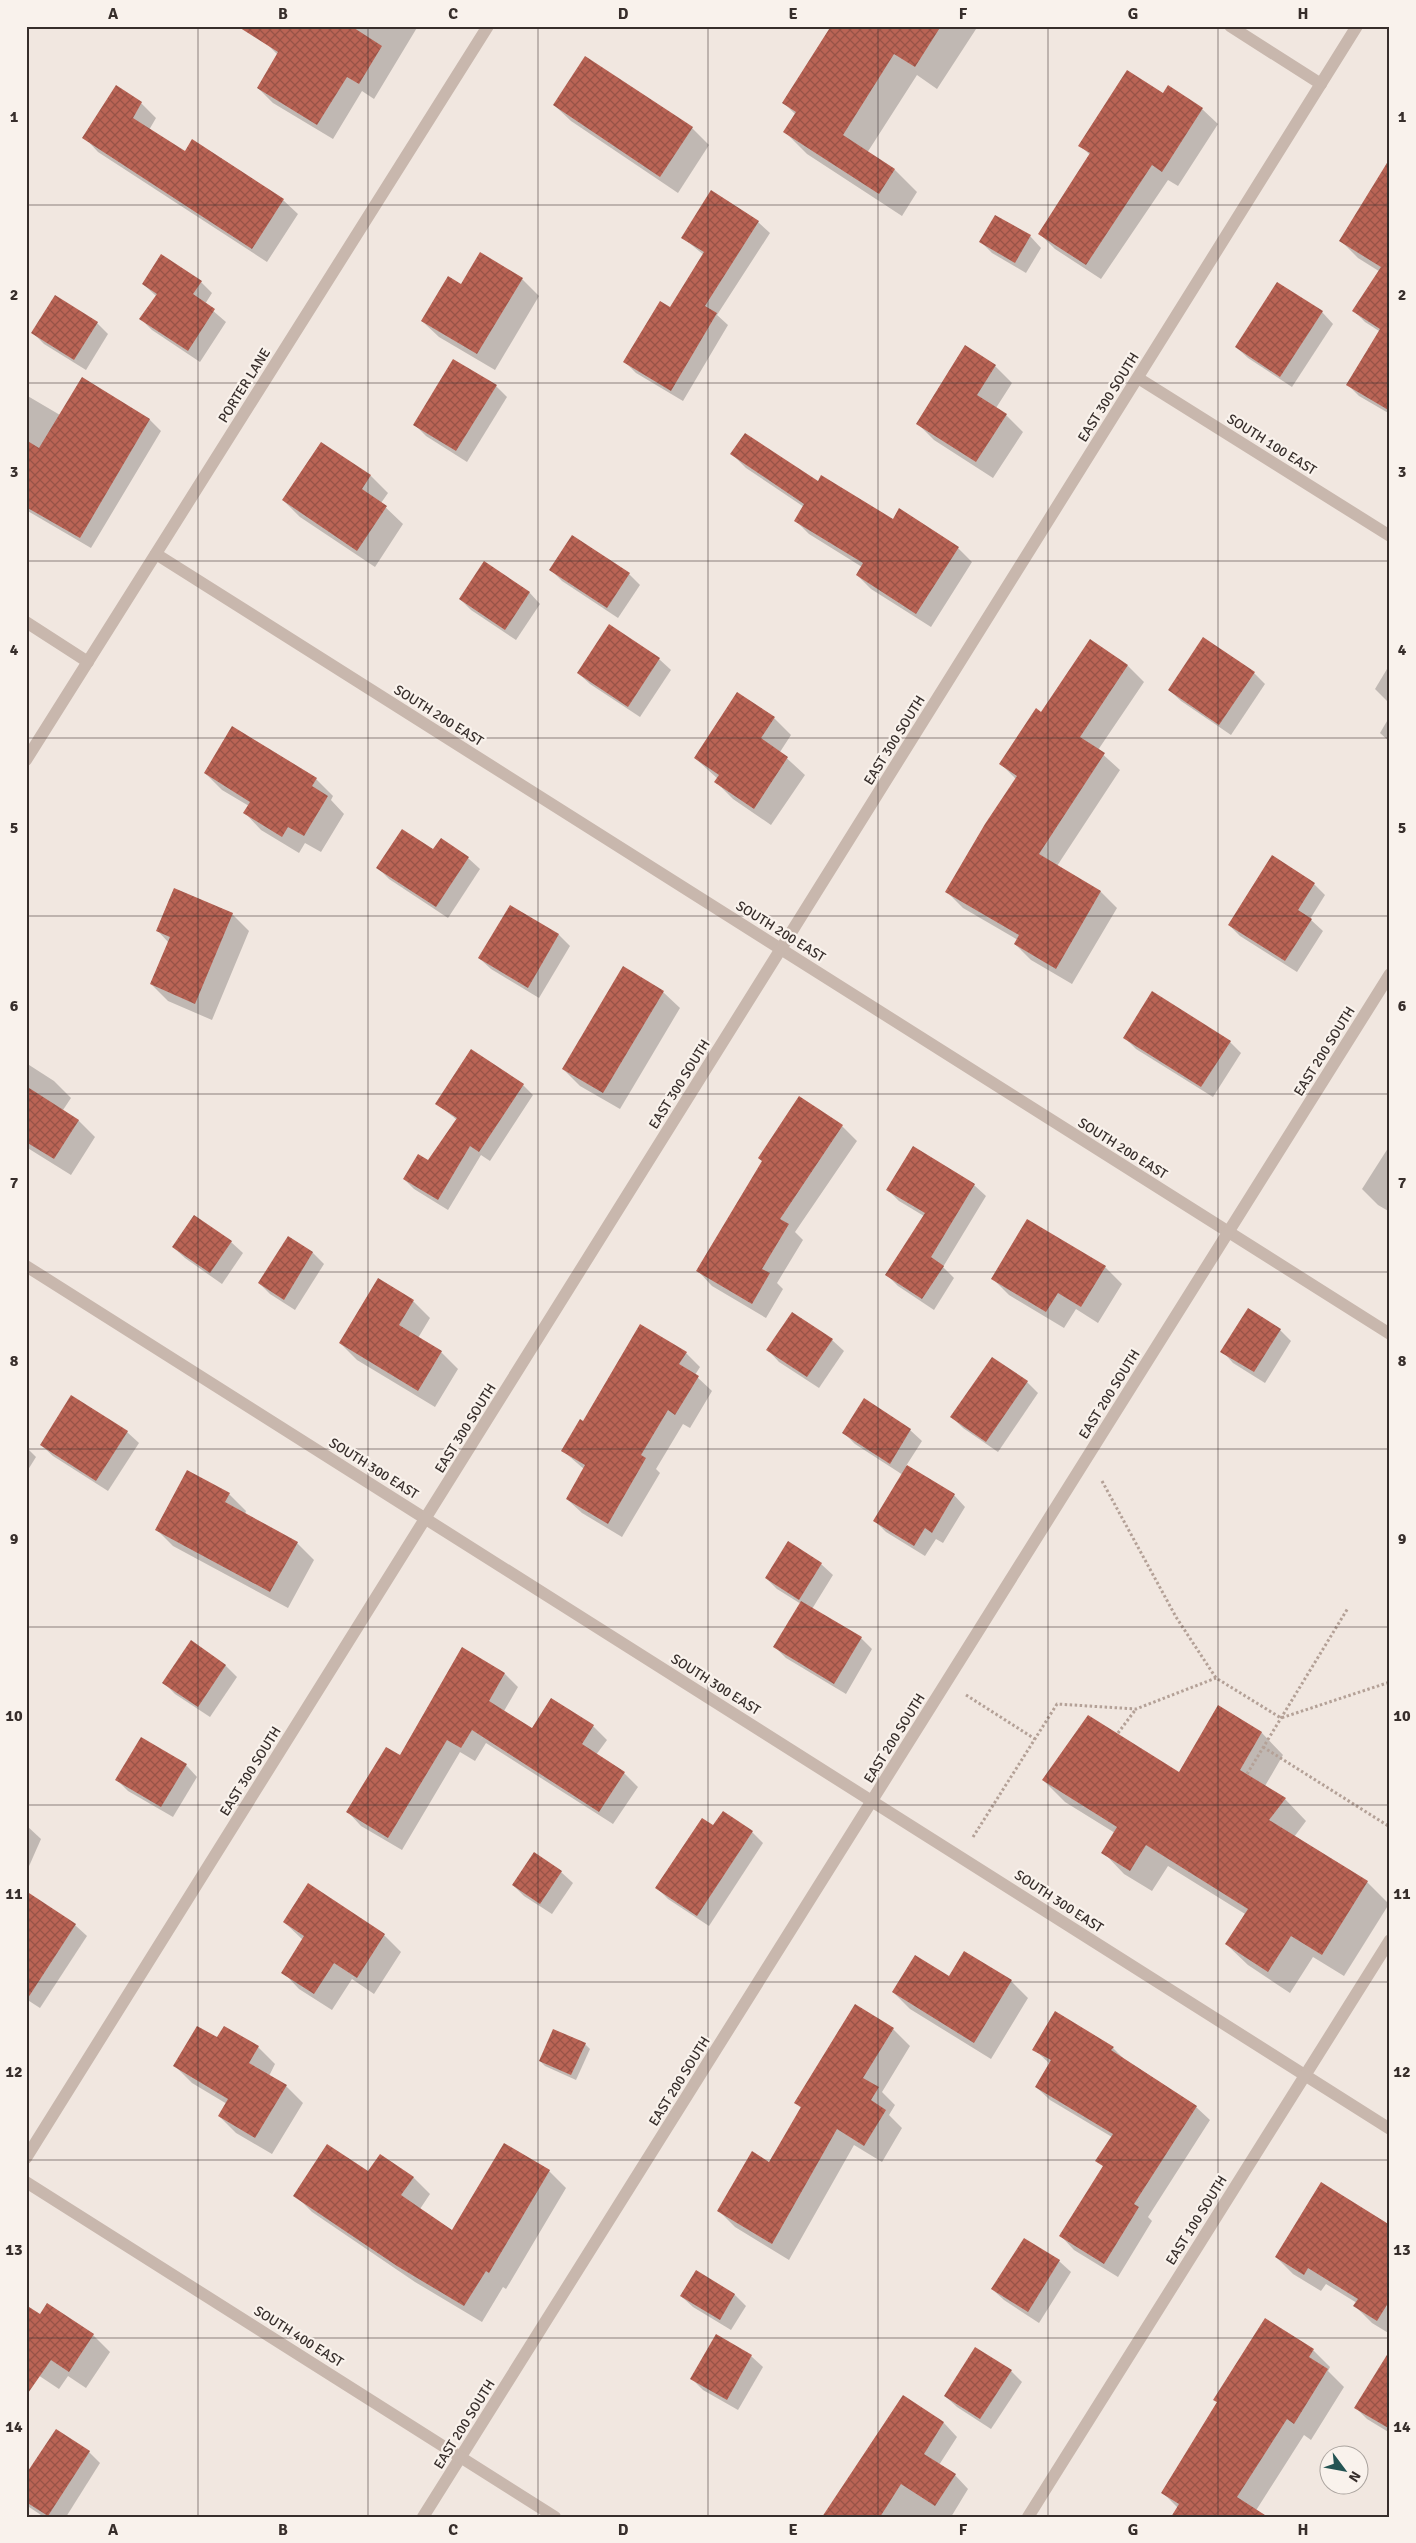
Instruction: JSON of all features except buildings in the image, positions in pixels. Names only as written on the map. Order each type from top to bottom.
[{"type":"street","name":"PORTER LANE","points":[[26,760],[488,26]]},
{"type":"street","points":[[1230,26],[1321,84]]},
{"type":"street","name":"EAST 300 SOUTH","points":[[26,2158],[1358,26]]},
{"type":"street","name":"SOUTH 100 EAST","points":[[1138,378],[1390,536]]},
{"type":"street","name":"SOUTH 200 EAST","points":[[156,554],[1390,1334]]},
{"type":"street","points":[[26,622],[88,662]]},
{"type":"street","name":"EAST 200 SOUTH","points":[[423,2517],[1390,974]]},
{"type":"street","name":"SOUTH 300 EAST","points":[[26,1266],[1390,2129]]},
{"type":"street","name":"EAST 100 SOUTH","points":[[1028,2517],[1390,1940]]},
{"type":"street","name":"SOUTH 400 EAST","points":[[26,2182],[556,2517]]},
{"type":"path","points":[[1088,1456],[1176,1617],[1216,1678],[1281,1718],[1390,1682]]},
{"type":"path","points":[[1247,1774],[1348,1608]]},
{"type":"path","points":[[961,1856],[1057,1704],[1136,1709],[1216,1678]]},
{"type":"path","points":[[946,1683],[1035,1739]]},
{"type":"path","points":[[1118,1734],[1136,1709]]},
{"type":"path","points":[[1264,1746],[1390,1827]]}]
